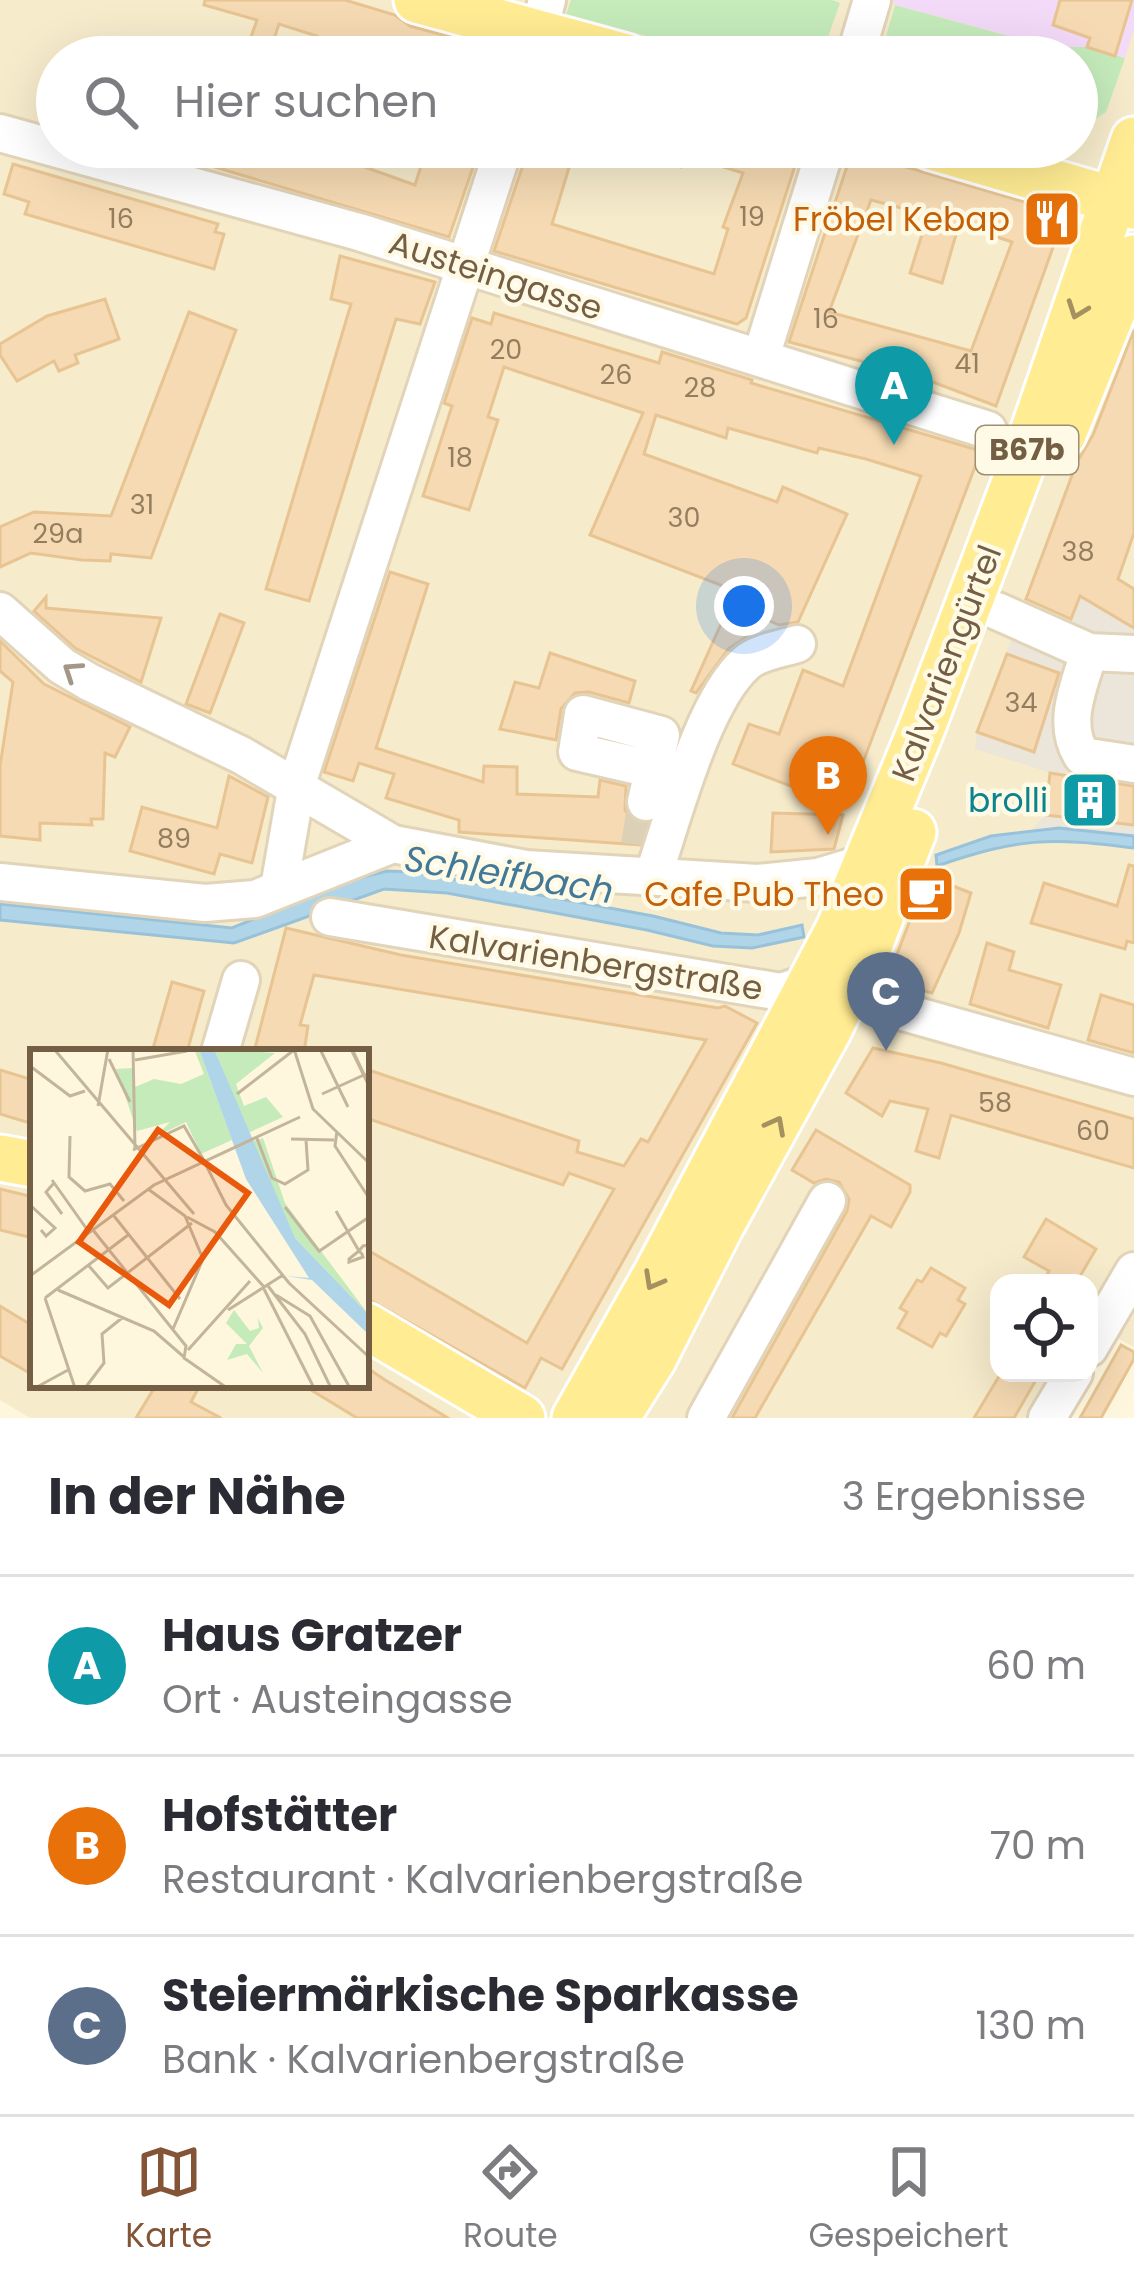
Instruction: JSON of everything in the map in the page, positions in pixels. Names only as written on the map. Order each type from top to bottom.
[{"type":"main road","points":[[417,0],[539,31]]},
{"type":"main road","name":"Kalvariengürtel","points":[[574,1418],[830,988],[868,862],[1125,203],[1134,140]]},
{"type":"main road","points":[[1004,168],[1125,203]]},
{"type":"main road","name":"Kalvariengürtel","points":[[616,1418],[653,1359],[830,988],[997,611],[1134,259]]},
{"type":"main road","points":[[0,1158],[30,1163]]},
{"type":"main road","points":[[369,1328],[522,1418]]},
{"type":"street","points":[[861,36],[872,0]]},
{"type":"street","name":"Austeingasse","points":[[0,133],[36,143]]},
{"type":"street","name":"Austeingasse","points":[[127,168],[359,232],[988,430]]},
{"type":"street","points":[[279,888],[296,784],[498,168]]},
{"type":"street","points":[[761,357],[820,168]]},
{"type":"street","points":[[0,611],[62,666],[296,784],[393,844],[526,869],[642,865],[758,883],[868,862]]},
{"type":"street","points":[[997,611],[1089,652],[1134,654]]},
{"type":"street","points":[[642,865],[731,679],[750,659],[797,644]]},
{"type":"street","points":[[1089,652],[1070,715],[1076,746],[1082,756],[1134,764]]},
{"type":"street","points":[[0,882],[205,903],[255,898],[393,844]]},
{"type":"street","name":"Kalvarienbergstraße","points":[[331,917],[781,992],[830,988],[1134,1077]]},
{"type":"street","points":[[221,1049],[241,980]]},
{"type":"street","points":[[706,1418],[827,1201]]},
{"type":"street","points":[[1098,1333],[1134,1271]]},
{"type":"street","points":[[1047,1418],[1069,1382]]},
{"type":"shaded area","points":[[0,0],[571,0],[566,13],[648,36],[36,36],[36,168],[1098,168],[1098,50],[1124,58],[1134,29],[1134,629],[1081,596],[1070,621],[1025,604],[976,749],[1050,773],[1045,815],[1034,827],[1134,836],[1134,1347],[1114,1336],[1098,1365],[1098,1274],[990,1274],[990,1382],[1089,1382],[1069,1418],[30,1418],[0,1400]]},
{"type":"shaded area","points":[[832,0],[892,0],[896,6],[1008,36],[828,36],[839,3]]},
{"type":"shaded area","points":[[892,0],[1134,0],[1134,29],[1125,58],[1098,50],[1098,36],[1009,36],[895,5]]},
{"type":"shaded area","points":[[1080,596],[1134,629],[1134,836],[1032,829],[1045,815],[1050,773],[975,749],[977,732],[1025,604],[1069,621]]},
{"type":"green space","points":[[571,0],[840,3],[828,36],[646,36],[566,14]]},
{"type":"green space","points":[[895,5],[1009,36],[886,36]]},
{"type":"green space","points":[[1098,50],[1125,58],[1106,112],[1098,117]]},
{"type":"water","points":[[1059,828],[1134,836],[1134,848],[1034,842],[937,866],[936,855],[991,836]]},
{"type":"water","points":[[387,871],[653,916],[721,933],[758,935],[802,925],[804,937],[752,948],[713,946],[447,893],[384,889],[234,943],[0,920],[0,904],[232,928],[343,882]]},
{"type":"building","points":[[205,0],[345,0],[447,36],[317,36],[279,24],[275,36],[251,36],[257,20],[204,5]]},
{"type":"building","points":[[1060,0],[1132,0],[1115,56],[1098,51],[1098,36],[1053,25]]},
{"type":"building","points":[[13,164],[218,224],[215,232],[224,234],[214,269],[25,214],[29,202],[4,194]]},
{"type":"building","points":[[218,168],[367,168],[415,185],[420,168],[473,168],[449,237]]},
{"type":"building","points":[[522,168],[569,168],[552,224],[714,274],[728,229],[723,227],[743,173],[727,168],[794,168],[746,318],[737,324],[494,251]]},
{"type":"building","points":[[846,168],[909,168],[1065,214],[996,406],[917,376],[789,342]],"holes":[[[871,200],[928,215],[910,273],[942,283],[959,224],[1012,242],[971,351],[829,312]]]},
{"type":"building","points":[[340,256],[435,282],[420,324],[396,319],[309,601],[266,589],[351,304],[331,299]]},
{"type":"building","points":[[105,299],[119,339],[75,355],[78,363],[59,371],[54,361],[17,381],[0,355],[0,344],[47,316]]},
{"type":"building","points":[[189,312],[236,330],[151,558],[111,554],[110,561],[82,560],[31,553],[0,567],[0,527],[34,512],[111,516]]},
{"type":"building","points":[[494,313],[659,363],[662,352],[981,451],[846,807],[733,764],[749,724],[779,734],[803,670],[843,686],[921,476],[728,428],[726,438],[656,415],[644,454],[777,502],[783,487],[847,514],[798,622],[779,625],[759,616],[751,634],[729,648],[696,693],[691,691],[739,592],[590,535],[643,413],[504,367],[488,417],[498,420],[469,510],[423,496],[452,406],[444,403],[472,318],[491,324]]},
{"type":"building","points":[[1134,330],[1134,533],[1118,579],[1134,589],[1134,628],[1080,596],[1071,619],[1026,599],[1077,462],[1093,435]]},
{"type":"building","points":[[390,572],[428,584],[376,748],[483,782],[484,766],[517,767],[517,794],[598,797],[600,780],[626,786],[625,810],[632,819],[646,824],[640,845],[459,832],[459,820],[386,798],[394,774],[359,763],[353,781],[324,772]]},
{"type":"building","points":[[46,597],[46,608],[161,618],[141,682],[75,648],[34,611]]},
{"type":"building","points":[[220,614],[244,623],[210,713],[186,704]]},
{"type":"building","points":[[0,641],[44,684],[130,727],[115,757],[105,753],[103,819],[91,819],[92,825],[40,823],[40,840],[0,836],[0,766],[13,682],[0,671]]},
{"type":"building","points":[[550,653],[635,681],[629,703],[575,693],[561,709],[556,740],[500,729],[515,682],[539,688]]},
{"type":"building","points":[[1007,654],[1059,673],[1034,752],[977,732]]},
{"type":"building","name":"brolli","points":[[1050,773],[1134,786],[1134,825],[1045,815]]},
{"type":"building","points":[[229,776],[268,797],[252,863],[220,854],[214,874],[130,851],[142,807],[217,828]]},
{"type":"building","points":[[773,813],[843,815],[834,849],[771,852]]},
{"type":"building","points":[[1129,865],[1134,866],[1134,943],[1127,941],[1125,949],[1031,923],[1044,883],[1117,906]]},
{"type":"building","points":[[927,876],[971,893],[932,993],[896,983],[889,975]]},
{"type":"building","points":[[286,928],[401,955],[725,1006],[757,1023],[562,1369],[541,1358],[525,1388],[369,1300],[369,1251],[527,1343],[614,1189],[569,1173],[563,1185],[369,1119],[369,1070],[579,1141],[577,1152],[624,1166],[641,1139],[648,1142],[706,1040],[314,975],[300,1025],[308,1026],[304,1049],[255,1049]]},
{"type":"building","points":[[987,943],[1014,952],[1009,970],[1061,985],[1048,1028],[970,1004]]},
{"type":"building","points":[[172,982],[204,991],[188,1049],[153,1049]]},
{"type":"building","points":[[1101,995],[1134,1005],[1134,1053],[1088,1040]]},
{"type":"building","points":[[873,1048],[1134,1119],[1134,1168],[951,1115],[939,1158],[916,1151],[928,1109],[890,1101],[882,1116],[846,1093]]},
{"type":"building","points":[[0,1070],[30,1079],[30,1123],[0,1114]]},
{"type":"building","points":[[816,1130],[910,1185],[910,1192],[891,1227],[871,1216],[755,1418],[732,1418],[847,1211],[849,1199],[839,1182],[814,1183],[792,1170]]},
{"type":"building","points":[[0,1189],[30,1196],[30,1237],[0,1230]]},
{"type":"building","points":[[1046,1219],[1096,1249],[1081,1274],[1047,1274],[1024,1257]]},
{"type":"building","points":[[931,1268],[965,1288],[958,1300],[965,1304],[946,1336],[940,1333],[932,1347],[898,1328],[907,1312],[900,1308],[917,1280],[922,1282]]},
{"type":"building","points":[[0,1306],[30,1324],[30,1373],[0,1356]]},
{"type":"building","points":[[1121,1345],[1134,1352],[1134,1359],[1101,1418],[1080,1418]]},
{"type":"building","points":[[369,1369],[448,1418],[357,1418],[308,1388],[369,1388]]},
{"type":"building","points":[[996,1382],[1035,1382],[1014,1418],[974,1418]]},
{"type":"building","points":[[154,1388],[198,1388],[191,1402],[221,1418],[136,1418]]},
{"type":"tunnel","points":[[639,845],[646,802]]},
{"type":"place","name":"Fröbel Kebap","points":[[1052,219]]},
{"type":"place","name":"Haus Gratzer","points":[[894,445]]},
{"type":"place","name":"brolli","points":[[1090,800]]},
{"type":"place","name":"Hofstätter","points":[[828,835]]},
{"type":"place","name":"Cafe Pub Theo","points":[[926,894]]},
{"type":"place","name":"Steiermärkische Sparkasse","points":[[886,1051]]},
{"type":"water label","name":"Schleifbach","points":[[509,874]]}]
